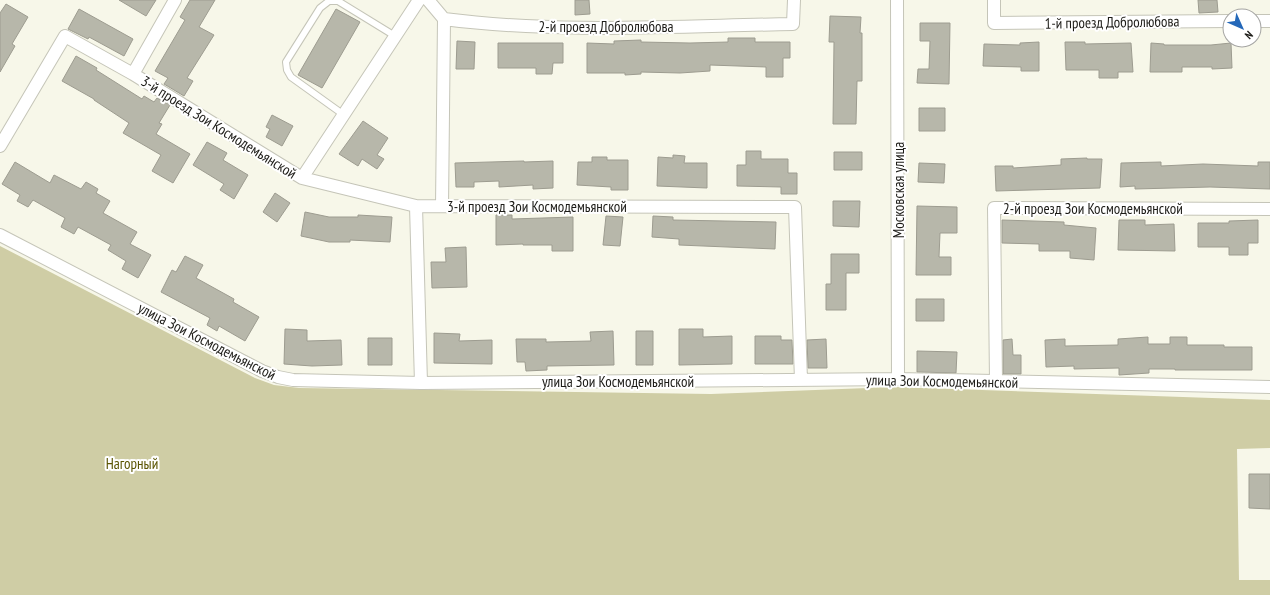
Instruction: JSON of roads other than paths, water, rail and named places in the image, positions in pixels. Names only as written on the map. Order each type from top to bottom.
[{"type":"street","points":[[134,74],[175,0]]},
{"type":"street","points":[[302,178],[419,0]]},
{"type":"street","points":[[428,0],[444,20],[442,206]]},
{"type":"street","name":"2-й проезд Добролюбова","points":[[444,20],[521,26],[613,27],[793,24],[794,0]]},
{"type":"street","name":"Московская улица","points":[[897,0],[898,380]]},
{"type":"street","name":"1-й проезд Добролюбова","points":[[994,0],[994,23],[1222,21]]},
{"type":"street","name":"3-й проезд Зои Космодемьянской","points":[[0,146],[65,36],[134,74],[302,178],[416,206],[795,207],[801,380]]},
{"type":"street","points":[[416,206],[421,383]]},
{"type":"street","name":"2-й проезд Зои Космодемьянской","points":[[996,381],[994,208],[1270,209]]},
{"type":"street","name":"улица Зои Космодемьянской","points":[[0,235],[255,367],[278,377],[293,380],[421,383],[898,380],[1270,387]]},
{"type":"lane","points":[[344,115],[291,77],[286,70],[286,62],[320,8],[330,1],[338,1],[395,36]]},
{"type":"park label","name":"Нагорный","points":[[132,463]]}]
